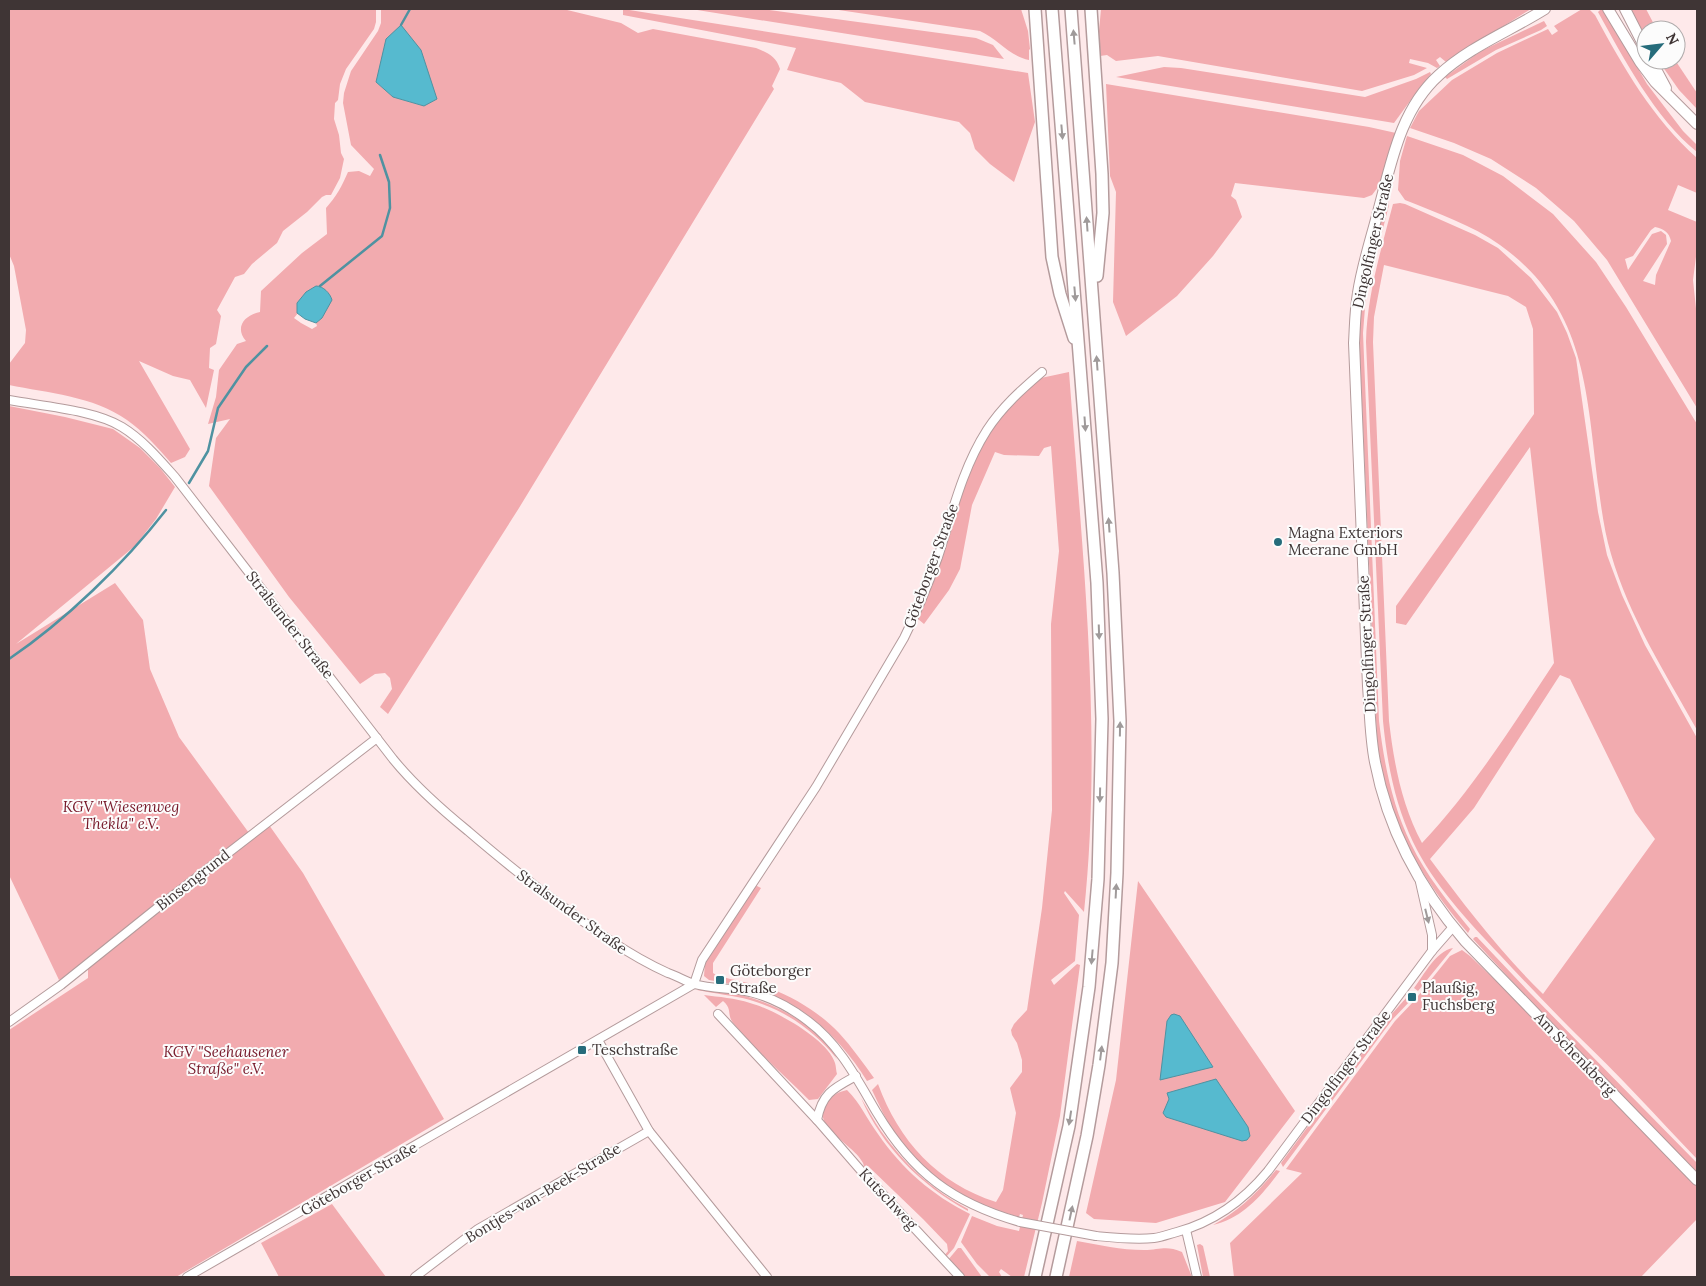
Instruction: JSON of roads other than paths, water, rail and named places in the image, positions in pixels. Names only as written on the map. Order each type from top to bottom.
[{"type":"highway","points":[[1028,9],[1037,35]]},
{"type":"highway","points":[[1035,9],[1052,257],[1060,294],[1080,358]]},
{"type":"highway","points":[[1036,1277],[1069,1126],[1089,987],[1098,879],[1102,719],[1099,630],[1080,358],[1052,9]]},
{"type":"highway","points":[[1056,1277],[1088,1136],[1112,963],[1117,873],[1120,721],[1117,638],[1071,9]]},
{"type":"highway","points":[[1090,9],[1103,213],[1094,307]]},
{"type":"highway","points":[[1093,45],[1097,9]]},
{"type":"main road","name":"Dingolfinger Straße","points":[[1453,927],[1420,881],[1402,847],[1382,794],[1372,740],[1354,343],[1355,315],[1360,279],[1394,152],[1410,111],[1434,80],[1455,62],[1545,9]]},
{"type":"main road","points":[[1608,9],[1640,62],[1655,82],[1697,124]]},
{"type":"main road","points":[[1625,9],[1636,30]]},
{"type":"main road","points":[[1656,70],[1672,100]]},
{"type":"main road","name":"Am Schenkberg","points":[[1453,927],[1697,1180]]},
{"type":"street","name":"Göteborger Straße","points":[[187,1277],[694,984],[702,960],[816,787],[904,638],[915,616],[938,558],[959,488],[972,456],[987,430],[1016,394],[1042,372]]},
{"type":"street","name":"Stralsunder Straße","points":[[9,400],[101,417],[120,426],[145,444],[204,513],[377,738],[407,775],[438,806],[515,872],[628,953],[694,984],[750,992],[788,1008],[808,1021],[826,1036],[848,1062],[893,1140],[904,1154],[930,1179],[952,1195],[974,1207],[1020,1222],[1096,1236],[1130,1239],[1156,1238],[1186,1230]]},
{"type":"street","name":"Binsengrund","points":[[9,1022],[61,985],[157,908],[377,738]]},
{"type":"street","points":[[1420,881],[1432,935],[1432,952]]},
{"type":"street","name":"Dingolfinger Straße","points":[[1186,1230],[1230,1208],[1254,1188],[1432,952],[1453,927]]},
{"type":"street","name":"Kutschweg","points":[[718,1014],[818,1120],[863,1173],[960,1277]]},
{"type":"street","points":[[598,1040],[649,1131],[765,1276]]},
{"type":"street","points":[[818,1120],[820,1108],[828,1094],[856,1076]]},
{"type":"street","name":"Bontjes-van-Beek-Straße","points":[[414,1277],[478,1229],[649,1131]]},
{"type":"street","points":[[1186,1230],[1198,1277]]},
{"type":"water","points":[[401,25],[421,50],[437,99],[424,106],[393,97],[376,82],[386,39]]},
{"type":"water","points":[[316,286],[326,290],[332,300],[322,318],[316,323],[305,319],[297,313],[297,303],[306,292]]},
{"type":"water","points":[[1174,1014],[1180,1016],[1213,1067],[1160,1080],[1167,1021]]},
{"type":"water","points":[[1216,1079],[1248,1127],[1250,1136],[1247,1140],[1242,1141],[1166,1117],[1163,1113],[1169,1099],[1167,1093]]},
{"type":"waterway","points":[[401,25],[410,9]]},
{"type":"waterway","points":[[320,286],[382,236],[390,208],[389,182],[380,155]]},
{"type":"waterway","points":[[189,483],[208,451],[218,408],[246,367],[267,346]]},
{"type":"waterway","points":[[9,659],[51,627],[93,590],[132,551],[166,510]]},
{"type":"place","name":"Magna Exteriors Meerane GmbH","points":[[1278,542]]},
{"type":"place","name":"Göteborger Straße","points":[[720,980]]},
{"type":"place","name":"Plaußig, Fuchsberg","points":[[1412,997]]},
{"type":"place","name":"Teschstraße","points":[[582,1050]]},
{"type":"park label","name":"KGV \"Wiesenweg Thekla\" e.V.","points":[[121,816]]},
{"type":"park label","name":"KGV \"Seehausener Straße\" e.V.","points":[[226,1060]]}]
